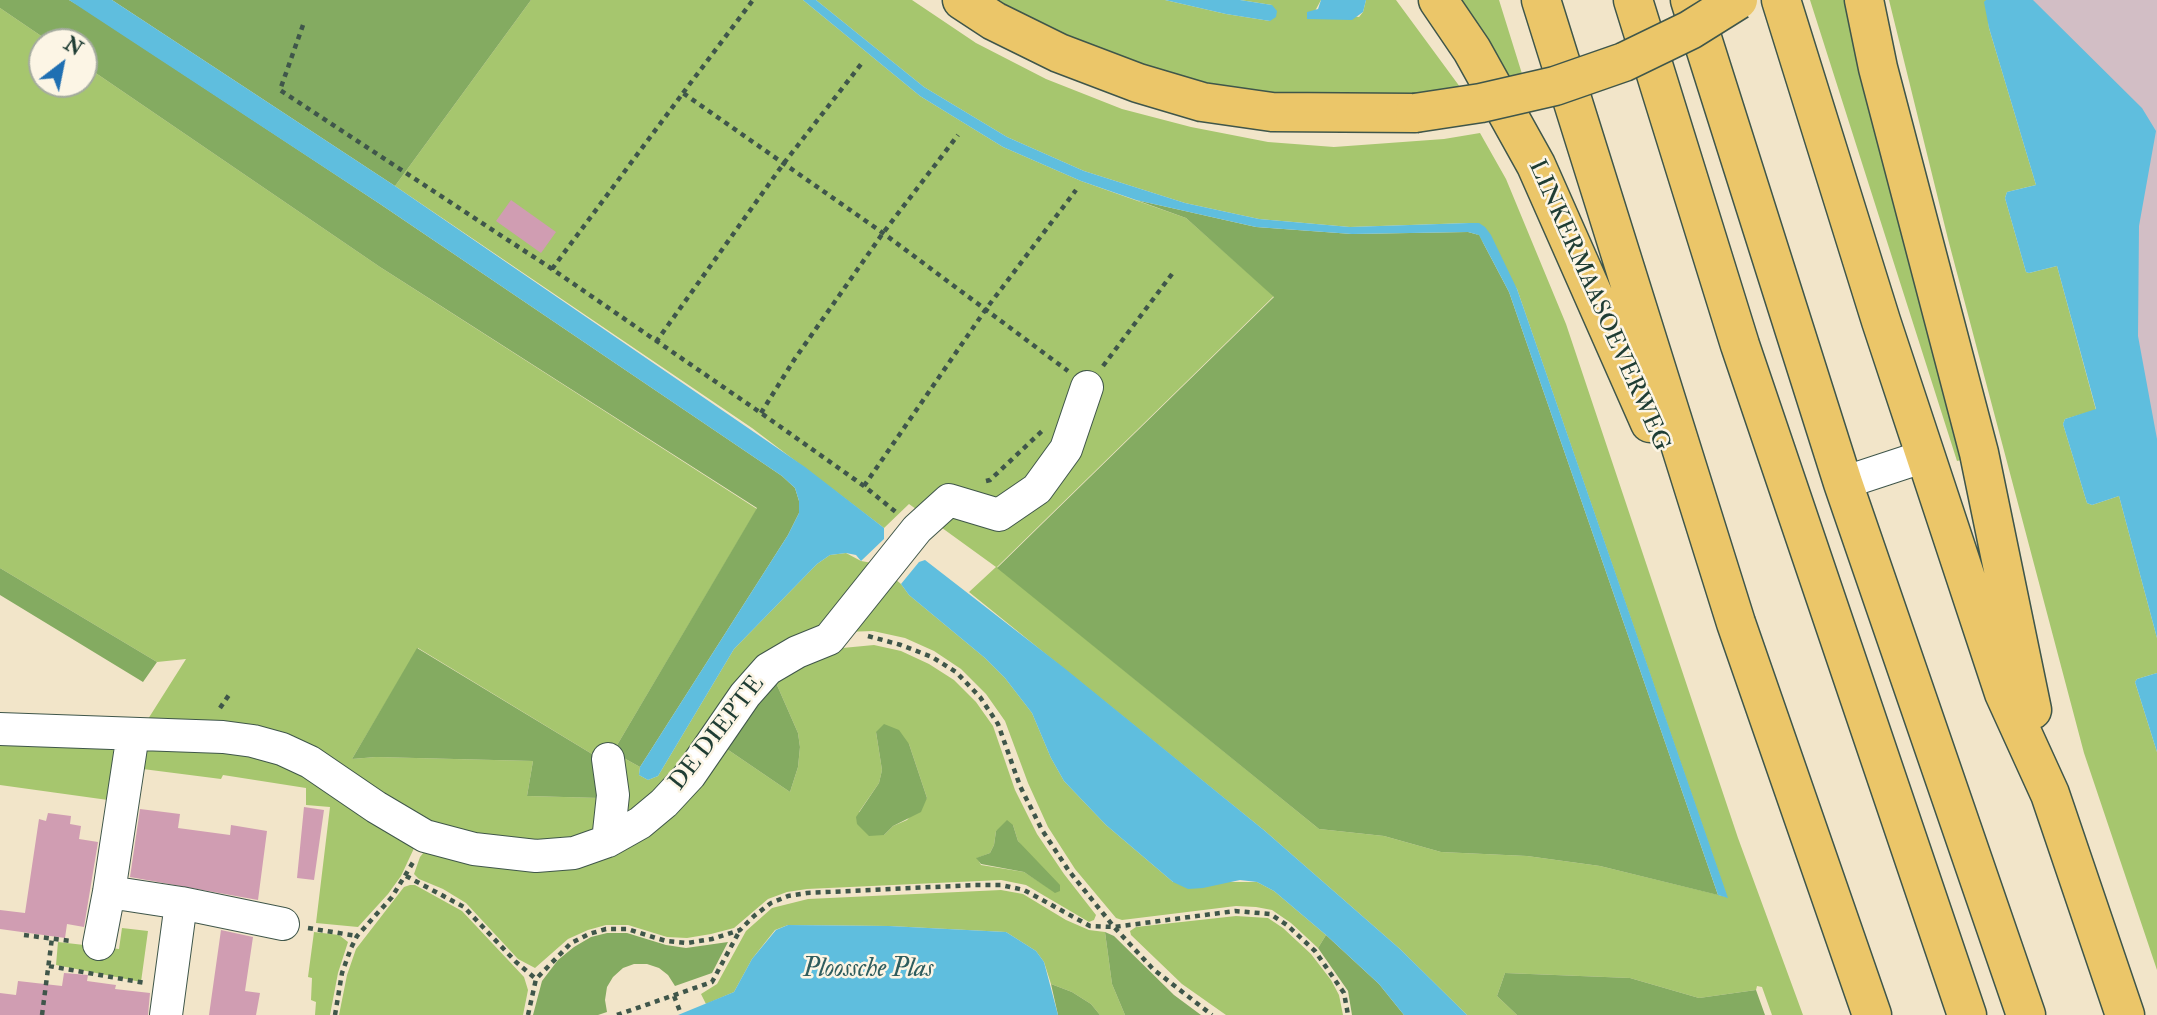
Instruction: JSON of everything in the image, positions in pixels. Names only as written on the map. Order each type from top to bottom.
[{"type":"highway","points":[[962,0],[994,21],[1059,53],[1138,83],[1202,102],[1272,112],[1415,113],[1481,103],[1555,86],[1624,62],[1690,30],[1738,0]]},
{"type":"highway","name":"LINKERMAASOEVERWEG","points":[[1438,0],[1472,50],[1536,165],[1610,327],[1736,623]]},
{"type":"highway","points":[[1541,0],[1736,623],[1872,1015]]},
{"type":"highway","points":[[1633,0],[1740,345],[1967,1015]]},
{"type":"highway","points":[[1690,0],[1843,483],[2026,1015]]},
{"type":"highway","points":[[1781,0],[1925,456],[2004,693],[2050,794],[2125,1015]]},
{"type":"highway","points":[[1864,0],[1878,68],[1979,453],[2050,794]]},
{"type":"street","points":[[829,639],[917,529],[949,500],[999,515],[1037,489],[1066,449],[1087,387]]},
{"type":"street","points":[[1843,483],[1925,456]]},
{"type":"street","name":"DE DIEPTE","points":[[133,734],[223,737],[253,741],[282,749],[310,762],[376,807],[425,836],[474,849],[536,856],[574,853],[608,841],[640,823],[664,803],[690,775],[746,695],[768,669],[797,652],[829,639]]},
{"type":"street","points":[[0,729],[133,734],[99,944]]},
{"type":"street","points":[[608,759],[613,795],[608,841]]},
{"type":"street","points":[[109,892],[181,903],[283,924]]},
{"type":"street","points":[[168,1001],[181,903]]},
{"type":"path","points":[[552,269],[752,0]]},
{"type":"path","points":[[303,25],[280,90],[552,269],[761,413],[864,486],[917,529]]},
{"type":"path","points":[[656,342],[784,163],[862,63]]},
{"type":"path","points":[[683,93],[883,233],[1087,387],[1175,270]]},
{"type":"path","points":[[761,413],[794,360],[883,233],[958,135]]},
{"type":"path","points":[[864,486],[986,309],[1076,190]]},
{"type":"path","points":[[949,500],[972,483],[990,480],[1048,425]]},
{"type":"path","points":[[829,639],[871,636],[932,657],[956,672],[980,697],[998,724],[1020,786],[1042,830],[1069,871],[1114,927],[1153,969],[1212,1015]]},
{"type":"path","points":[[335,1015],[342,973],[357,936],[392,897],[406,876],[425,836]]},
{"type":"path","points":[[406,876],[464,907],[516,962],[536,979]]},
{"type":"path","points":[[617,1015],[712,982],[740,930],[762,909],[788,896],[1001,885],[1024,890],[1090,926],[1114,927],[1235,911],[1270,914],[1287,925],[1315,951],[1343,993],[1348,1015]]},
{"type":"path","points":[[283,924],[357,936]]},
{"type":"path","points":[[528,1015],[536,979],[554,957],[571,943],[589,934],[606,929],[627,929],[666,941],[687,943],[740,930]]},
{"type":"path","points":[[24,935],[99,944]]},
{"type":"path","points":[[42,1015],[52,938]]},
{"type":"path","points":[[49,967],[168,1001]]},
{"type":"path","points":[[674,996],[681,1014]]},
{"type":"shaded area","points":[[2024,0],[2157,0],[2157,532]]},
{"type":"green space","points":[[0,0],[69,0],[83,8],[380,204],[782,476],[795,488],[799,513],[788,535],[640,767],[613,752],[757,508],[380,267],[98,75],[98,28],[29,28],[0,8]]},
{"type":"green space","points":[[112,0],[531,0],[395,186]]},
{"type":"green space","points":[[531,0],[803,0],[920,96],[1003,147],[1081,181],[1186,218],[1274,296],[997,567],[1319,829],[1384,836],[1441,852],[1527,856],[1600,866],[1727,897],[1517,289],[1469,223],[1350,227],[1259,219],[1185,203],[1084,171],[1007,137],[924,87],[816,0],[912,0],[976,43],[1046,79],[1122,109],[1191,127],[1268,142],[1334,147],[1444,139],[1480,133],[1506,179],[1566,324],[1738,838],[1803,1015],[1772,1015],[1762,987],[1757,986],[1756,990],[1699,998],[1630,978],[1505,973],[1497,996],[1517,1015],[1467,1015],[1400,949],[1265,831],[969,592],[996,567],[909,504],[884,528],[752,428],[395,186]]},
{"type":"green space","points":[[996,0],[1165,0],[1270,21],[1272,5],[1240,0],[1321,0],[1315,11],[1359,17],[1366,0],[1396,0],[1460,87],[1336,104],[1204,86],[1064,38]]},
{"type":"green space","points":[[1459,0],[1499,0],[1523,77],[1511,81],[1488,41]]},
{"type":"green space","points":[[1810,0],[1844,0],[1965,459],[1957,461]]},
{"type":"green space","points":[[1889,0],[1986,0],[1989,28],[2036,185],[2007,192],[2005,198],[2026,272],[2057,266],[2096,410],[2065,419],[2063,424],[2087,503],[2092,505],[2119,496],[2157,638],[2157,673],[2135,682],[2157,752],[2157,970],[2084,753],[1948,239]]},
{"type":"green space","points":[[0,8],[29,28],[28,98],[98,98],[98,75],[380,267],[757,509],[613,752],[640,767],[639,775],[648,780],[658,776],[734,649],[817,564],[830,555],[846,553],[861,561],[878,564],[684,771],[615,831],[597,757],[418,648],[352,759],[376,757],[533,761],[527,796],[600,798],[599,837],[571,847],[426,829],[342,776],[143,727],[186,659],[157,662],[0,568]]},
{"type":"green space","points":[[1136,200],[1256,227],[1352,234],[1468,232],[1479,235],[1509,292],[1718,895],[1600,866],[1527,856],[1441,852],[1384,836],[1319,829],[997,568],[1274,297],[1186,218]]},
{"type":"green space","points":[[0,568],[157,662],[143,682],[0,595]]},
{"type":"green space","points":[[888,573],[909,595],[1005,678],[1032,713],[1064,781],[1106,825],[1173,882],[1257,882],[1274,891],[1326,935],[1318,948],[1272,910],[1256,907],[1236,906],[1122,920],[1116,918],[1075,869],[1048,827],[1005,721],[986,694],[961,669],[934,651],[905,638],[873,631],[844,632]]},
{"type":"green space","points":[[874,645],[901,651],[954,680],[976,702],[993,726],[1015,790],[1037,834],[1096,915],[1094,920],[1089,922],[1026,885],[1001,880],[807,889],[768,899],[734,928],[711,934],[687,938],[667,937],[628,925],[606,925],[588,930],[568,939],[535,968],[518,959],[466,903],[414,874],[420,857],[429,846],[574,858],[721,745],[790,792],[798,767],[798,733],[773,676],[832,649]],"holes":[[[876,732],[909,744],[927,798],[907,820],[893,826],[884,835],[859,812],[879,783],[882,770]],[[1013,825],[1018,841],[1055,892],[1024,872],[981,865],[977,858],[990,853],[996,831]]]},
{"type":"green space","points":[[417,648],[597,757],[600,798],[527,796],[533,761],[376,757],[352,759]]},
{"type":"green space","points":[[773,676],[798,733],[798,767],[790,792],[721,745]]},
{"type":"green space","points":[[884,724],[899,730],[909,744],[927,798],[921,812],[893,826],[884,835],[869,836],[857,824],[856,817],[879,783],[882,770],[876,732]]},
{"type":"green space","points":[[0,743],[125,746],[108,800],[0,785]]},
{"type":"green space","points":[[146,743],[281,756],[416,844],[401,876],[358,927],[316,923],[330,807],[306,805],[306,788],[223,775],[221,779],[135,768]]},
{"type":"green space","points":[[1007,820],[1013,825],[1018,841],[1060,885],[1060,891],[1055,893],[1024,872],[981,864],[976,858],[990,853],[996,831]]},
{"type":"green space","points":[[415,885],[462,911],[524,977],[528,990],[523,1015],[339,1015],[347,975],[356,949],[404,887]]},
{"type":"green space","points":[[1001,890],[1023,894],[1066,920],[1089,930],[1105,932],[1112,984],[1125,1015],[1100,1015],[1091,1004],[1072,992],[1051,984],[1044,962],[1036,951],[1006,932],[889,926],[788,925],[775,930],[752,959],[734,992],[706,1004],[701,994],[717,984],[746,931],[772,908],[808,899]]},
{"type":"green space","points":[[1236,916],[1268,918],[1283,928],[1311,954],[1331,980],[1339,995],[1343,1015],[1226,1015],[1182,984],[1130,931],[1136,927]]},
{"type":"green space","points":[[122,928],[148,931],[141,982],[56,965],[58,942],[119,949]]},
{"type":"green space","points":[[314,932],[339,935],[348,942],[338,973],[330,1015],[315,1015],[316,1002],[311,1000],[312,978],[308,977]]},
{"type":"green space","points":[[1105,932],[1114,936],[1174,995],[1201,1015],[1125,1015],[1112,984]]},
{"type":"green space","points":[[607,933],[627,933],[686,948],[728,942],[712,973],[675,986],[659,968],[634,964],[623,968],[607,987],[607,1012],[598,1015],[533,1015],[542,981],[558,960],[591,937]]},
{"type":"green space","points":[[1326,935],[1379,984],[1404,1015],[1352,1015],[1348,991],[1318,948]]},
{"type":"green space","points":[[1505,973],[1630,978],[1699,998],[1756,990],[1765,1015],[1517,1015],[1497,996]]},
{"type":"green space","points":[[1051,984],[1072,992],[1091,1004],[1100,1015],[1058,1015]]},
{"type":"water","points":[[69,0],[112,0],[395,186],[805,467],[884,528],[884,539],[861,561],[856,555],[846,553],[830,555],[817,564],[734,649],[658,776],[648,780],[639,775],[640,767],[788,535],[799,513],[795,488],[782,476],[380,204]]},
{"type":"water","points":[[803,0],[816,0],[924,87],[1007,137],[1084,171],[1185,203],[1259,219],[1350,227],[1479,223],[1485,227],[1517,289],[1728,898],[1718,895],[1509,292],[1479,235],[1468,232],[1352,234],[1256,227],[1136,200],[1081,181],[1003,147],[920,96]]},
{"type":"water","points":[[1165,0],[1240,0],[1272,5],[1277,11],[1276,17],[1270,21]]},
{"type":"water","points":[[1321,0],[1366,0],[1363,12],[1352,20],[1307,19],[1307,12],[1318,9]]},
{"type":"water","points":[[2033,0],[2142,108],[2156,131],[2139,226],[2138,336],[2157,439],[2157,638],[2119,496],[2092,505],[2087,503],[2063,424],[2065,419],[2096,409],[2057,266],[2026,272],[2005,198],[2007,192],[2036,185],[1989,28],[1984,2]]},
{"type":"water","points":[[925,560],[1063,667],[1265,831],[1400,949],[1467,1015],[1404,1015],[1379,984],[1326,935],[1274,891],[1257,882],[1240,880],[1188,889],[1173,882],[1106,825],[1064,781],[1032,713],[1005,678],[909,595],[901,584],[919,562]]},
{"type":"water","points":[[2157,673],[2157,752],[2135,682]]},
{"type":"water","name":"Ploossche Plas","points":[[788,925],[889,926],[1006,932],[1036,951],[1044,962],[1058,1015],[678,1015],[734,992],[752,959],[776,930]]},
{"type":"building","points":[[511,200],[556,232],[541,253],[496,221]]},
{"type":"building","points":[[304,807],[324,810],[314,880],[297,878]]},
{"type":"building","points":[[140,809],[180,814],[178,828],[230,835],[231,825],[267,831],[258,900],[130,877]]},
{"type":"building","points":[[48,813],[71,816],[70,824],[81,826],[79,839],[98,842],[84,927],[67,924],[65,938],[0,929],[0,910],[25,913],[39,819],[46,821]]},
{"type":"building","points":[[221,930],[253,937],[245,991],[260,993],[256,1015],[209,1015]]},
{"type":"building","points":[[64,973],[88,975],[87,981],[116,985],[115,989],[150,993],[148,1015],[0,1015],[0,993],[16,995],[18,981],[62,986]]}]
